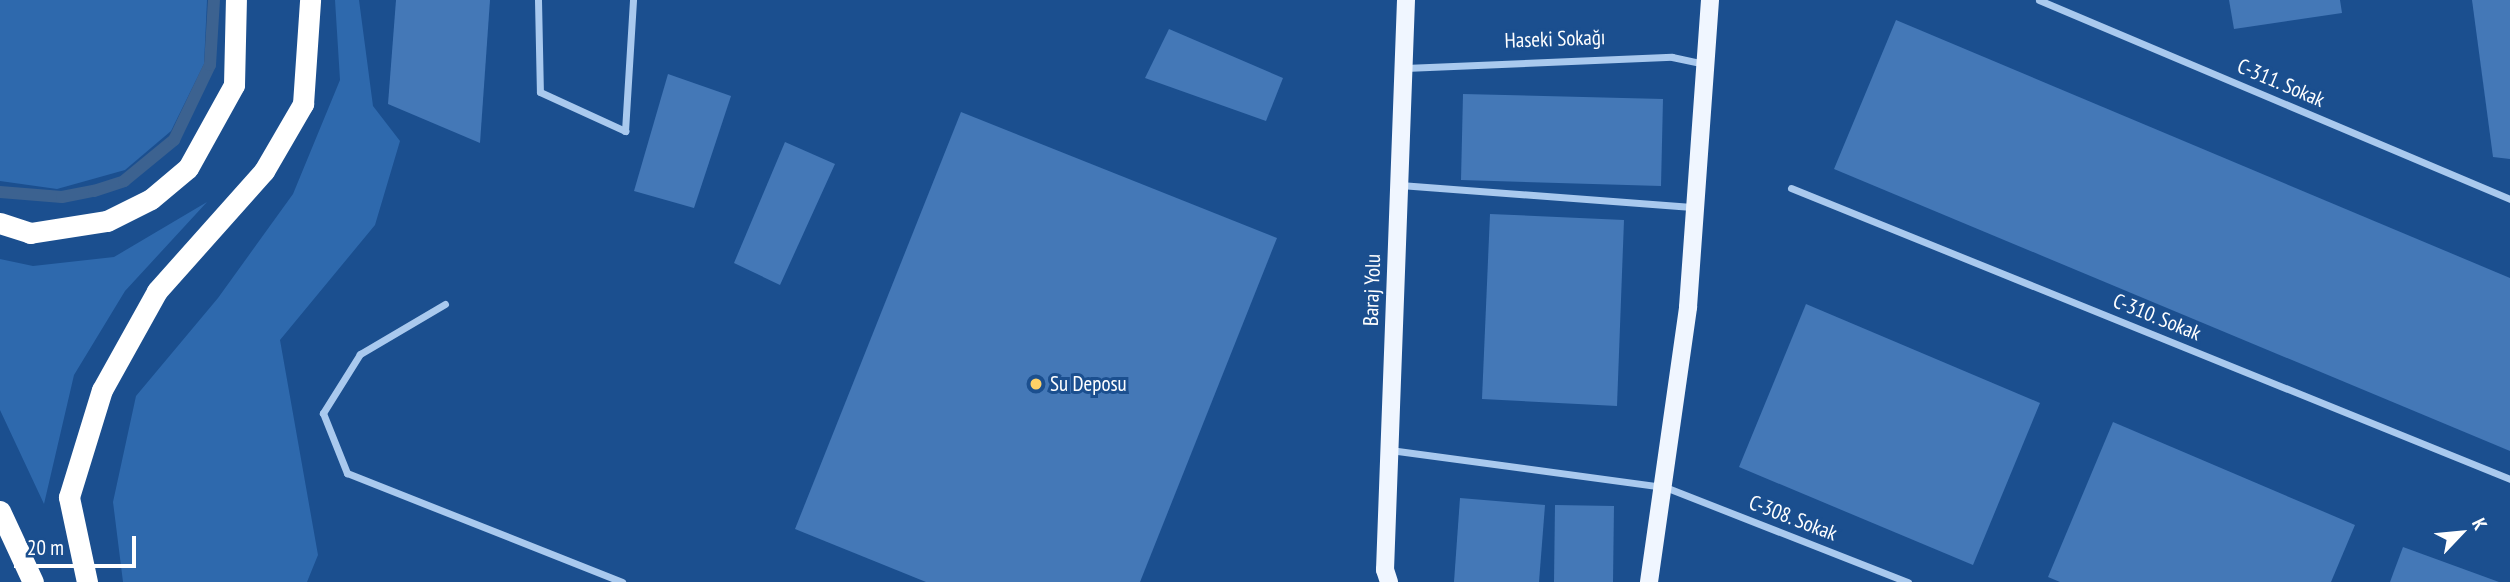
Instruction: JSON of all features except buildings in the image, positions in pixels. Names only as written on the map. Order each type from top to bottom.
[{"type":"highway","points":[[0,223],[30,233],[107,221],[151,199],[188,168],[234,85],[236,0]]},
{"type":"highway","points":[[87,582],[69,497],[102,390],[157,291],[264,171],[303,104],[310,0]]},
{"type":"highway","points":[[0,511],[33,582]]},
{"type":"main road","name":"Baraj Yolu","points":[[1389,582],[1385,570],[1406,0]]},
{"type":"main road","points":[[1649,582],[1665,487],[1696,207],[1708,65],[1710,0]]},
{"type":"street","points":[[538,0],[540,92],[625,131],[633,0]]},
{"type":"street","name":"C-311. Sokak","points":[[2039,0],[2510,199]]},
{"type":"street","name":"Haseki Sokağı","points":[[1404,68],[1672,57],[1708,65]]},
{"type":"street","points":[[1399,185],[1696,207]]},
{"type":"street","name":"C-310. Sokak","points":[[1791,188],[2510,479]]},
{"type":"street","points":[[445,303],[360,354],[323,413],[346,473],[622,582]]},
{"type":"street","points":[[1390,450],[1665,487]]},
{"type":"street","name":"C-308. Sokak","points":[[1665,487],[1908,582]]},
{"type":"shaded area","points":[[0,0],[207,0],[204,64],[171,131],[125,170],[57,189],[0,181]]},
{"type":"shaded area","points":[[335,0],[359,0],[373,106],[400,141],[375,225],[280,340],[318,555],[307,582],[123,582],[113,502],[136,396],[218,298],[293,194],[340,80]]},
{"type":"shaded area","points":[[207,202],[125,291],[74,375],[44,504],[0,410],[0,259],[33,266],[114,257]]},
{"type":"waterway","points":[[0,192],[62,197],[94,191],[124,181],[174,140],[210,65],[214,0]]},
{"type":"place","name":"Su Deposu","points":[[1036,384]]}]
